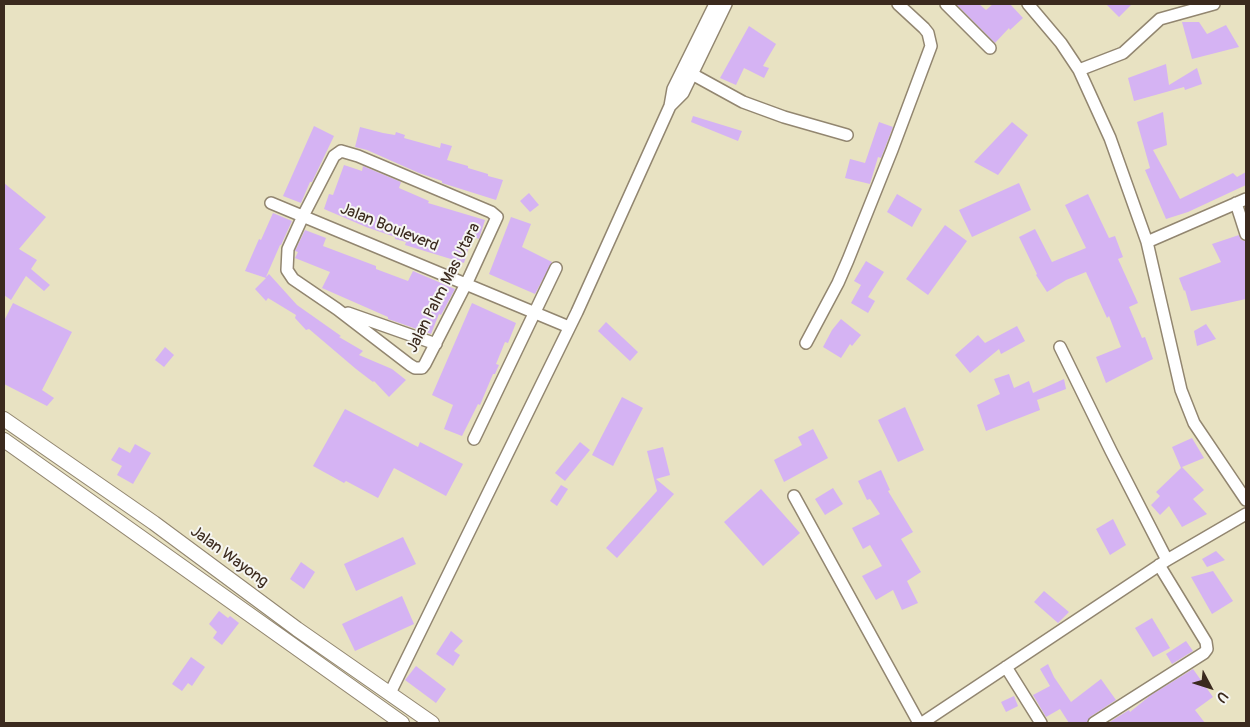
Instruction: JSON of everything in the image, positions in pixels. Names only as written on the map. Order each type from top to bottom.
[{"type":"main road","name":"Jalan Wayong","points":[[4,419],[154,523],[298,629],[432,723]]},
{"type":"main road","points":[[4,440],[402,723]]},
{"type":"street","points":[[390,693],[570,324],[670,106],[673,89],[715,4]]},
{"type":"street","points":[[670,106],[683,93],[726,4]]},
{"type":"street","points":[[806,343],[848,260],[931,46],[928,33],[898,4]]},
{"type":"street","points":[[946,4],[990,48]]},
{"type":"street","points":[[1028,4],[1061,43],[1079,70],[1110,138],[1147,242],[1181,390],[1194,423],[1246,500]]},
{"type":"street","points":[[1079,70],[1123,53],[1160,19],[1214,4]]},
{"type":"street","points":[[692,74],[743,102],[784,117],[847,134]]},
{"type":"street","name":"Jalan Palm Mas Utara","points":[[340,151],[358,156],[495,214],[496,220],[468,281],[422,368],[415,368],[337,309],[293,279],[287,270],[288,249],[304,214],[334,156],[340,151]]},
{"type":"street","points":[[1147,242],[1241,201],[1246,234]]},
{"type":"street","name":"Jalan Bouleverd","points":[[271,203],[304,214],[570,324]]},
{"type":"street","points":[[474,439],[556,268]]},
{"type":"street","points":[[337,309],[436,344]]},
{"type":"street","points":[[1060,348],[1163,563],[1206,642],[1207,649],[1204,654],[1094,723]]},
{"type":"street","points":[[794,496],[921,723],[1163,563],[1246,514]]},
{"type":"street","points":[[1006,667],[1041,723]]},
{"type":"building","points":[[956,4],[979,4],[986,10],[993,4],[1010,4],[1023,18],[1010,30],[1009,28],[995,43]]},
{"type":"building","points":[[1106,4],[1132,4],[1119,17]]},
{"type":"building","points":[[1182,22],[1199,22],[1207,34],[1226,25],[1239,47],[1192,59]]},
{"type":"building","points":[[749,26],[776,44],[763,66],[769,68],[764,78],[744,68],[736,85],[720,78]]},
{"type":"building","points":[[1166,64],[1169,85],[1197,68],[1202,84],[1185,90],[1184,87],[1134,101],[1128,78]]},
{"type":"building","points":[[1163,112],[1167,145],[1153,150],[1180,199],[1233,173],[1237,177],[1246,172],[1246,185],[1188,212],[1166,219],[1145,170],[1150,168],[1137,122]]},
{"type":"building","points":[[693,116],[742,131],[738,141],[691,122]]},
{"type":"building","points":[[879,122],[893,127],[881,158],[878,157],[870,184],[845,178],[850,159],[865,163]]},
{"type":"building","points":[[1012,122],[1028,135],[998,175],[974,162]]},
{"type":"building","points":[[314,126],[334,136],[301,203],[283,196]]},
{"type":"building","points":[[360,127],[395,135],[396,132],[405,135],[404,138],[440,148],[441,143],[452,146],[447,160],[503,180],[496,200],[442,183],[442,181],[367,150],[355,147]]},
{"type":"building","points":[[344,165],[362,171],[363,166],[401,182],[399,188],[429,201],[428,203],[485,220],[479,239],[472,236],[464,263],[405,245],[406,242],[395,239],[395,237],[324,209],[329,194],[333,195]]},
{"type":"building","points":[[4,183],[46,217],[19,249],[37,260],[31,269],[50,285],[44,291],[26,276],[11,300],[4,295]]},
{"type":"building","points":[[1019,183],[1031,210],[972,237],[959,210]]},
{"type":"building","points":[[529,193],[539,205],[530,212],[520,201]]},
{"type":"building","points":[[897,194],[922,209],[912,227],[887,212]]},
{"type":"building","points":[[1088,194],[1109,238],[1115,236],[1123,257],[1118,259],[1138,303],[1129,307],[1142,338],[1145,337],[1153,359],[1106,383],[1096,357],[1121,347],[1109,316],[1107,318],[1086,272],[1066,280],[1047,292],[1036,275],[1019,237],[1035,229],[1052,262],[1086,248],[1065,205]]},
{"type":"building","points":[[273,213],[292,221],[266,277],[269,274],[297,305],[341,336],[339,337],[363,351],[359,355],[392,369],[406,380],[389,397],[374,381],[356,369],[309,329],[306,330],[295,318],[296,315],[268,298],[266,301],[255,289],[266,278],[245,271]]},
{"type":"building","points":[[511,217],[531,224],[522,247],[552,262],[535,294],[489,274]]},
{"type":"building","points":[[945,225],[967,241],[928,295],[906,279]]},
{"type":"building","points":[[305,230],[326,238],[323,246],[376,266],[376,269],[408,281],[413,271],[455,289],[441,315],[439,314],[431,334],[388,319],[388,317],[322,288],[330,272],[295,258],[298,252],[295,251]]},
{"type":"building","points":[[1239,235],[1241,240],[1246,241],[1246,299],[1191,311],[1185,290],[1179,278],[1221,262],[1212,244]]},
{"type":"building","points":[[866,261],[884,272],[868,297],[875,301],[868,313],[851,303],[861,285],[854,281]]},
{"type":"building","points":[[13,303],[72,332],[42,390],[54,398],[47,406],[4,384],[4,321]]},
{"type":"building","points":[[472,303],[516,323],[508,343],[505,342],[496,364],[499,365],[495,374],[493,374],[480,405],[478,404],[462,436],[444,429],[453,405],[432,395]]},
{"type":"building","points":[[841,319],[861,335],[852,346],[850,344],[841,358],[823,347],[832,330]]},
{"type":"building","points":[[606,322],[638,352],[630,361],[598,331]]},
{"type":"building","points":[[1206,324],[1216,339],[1197,346],[1194,331]]},
{"type":"building","points":[[1017,326],[1025,341],[1001,354],[999,349],[970,373],[955,355],[978,335],[985,343]]},
{"type":"building","points":[[165,347],[174,355],[164,367],[155,360]]},
{"type":"building","points":[[1009,374],[1014,388],[1029,381],[1033,393],[1064,379],[1066,389],[1037,400],[1040,410],[986,431],[977,405],[1000,394],[994,379]]},
{"type":"building","points":[[622,397],[643,408],[613,466],[592,455]]},
{"type":"building","points":[[905,407],[924,450],[898,462],[878,420]]},
{"type":"building","points":[[345,409],[418,447],[420,442],[463,464],[446,496],[394,468],[378,498],[346,481],[344,483],[313,466]]},
{"type":"building","points":[[813,429],[828,458],[784,482],[774,460],[802,445],[798,437]]},
{"type":"building","points":[[1192,438],[1204,458],[1182,467],[1204,490],[1193,499],[1207,514],[1182,527],[1169,506],[1160,515],[1151,505],[1160,496],[1156,492],[1181,468],[1172,447]]},
{"type":"building","points":[[580,442],[590,450],[565,481],[555,473]]},
{"type":"building","points":[[135,444],[151,453],[133,484],[117,475],[122,466],[111,460],[119,447],[130,453]]},
{"type":"building","points":[[663,447],[670,475],[656,479],[674,494],[617,558],[606,548],[657,491],[647,451]]},
{"type":"building","points":[[881,470],[890,490],[888,491],[913,532],[901,539],[921,572],[907,581],[918,603],[902,610],[893,590],[876,600],[862,576],[882,566],[870,545],[863,549],[852,528],[880,514],[870,499],[867,500],[858,481]]},
{"type":"building","points":[[561,485],[568,489],[557,506],[550,501]]},
{"type":"building","points":[[833,488],[843,504],[825,515],[815,499]]},
{"type":"building","points":[[761,489],[800,533],[763,566],[724,522]]},
{"type":"building","points":[[1113,519],[1126,545],[1110,555],[1096,529]]},
{"type":"building","points":[[403,537],[416,564],[356,591],[344,564]]},
{"type":"building","points":[[1216,551],[1225,560],[1207,567],[1202,559]]},
{"type":"building","points":[[301,562],[315,572],[304,589],[290,579]]},
{"type":"building","points":[[1213,571],[1233,601],[1212,614],[1191,577]]},
{"type":"building","points":[[1044,591],[1069,612],[1058,623],[1034,602]]},
{"type":"building","points":[[402,596],[414,624],[355,651],[342,624]]},
{"type":"building","points":[[219,611],[239,623],[222,645],[213,638],[217,632],[209,624]]},
{"type":"building","points":[[1152,618],[1170,648],[1153,657],[1135,628]]},
{"type":"building","points":[[451,631],[463,641],[454,651],[460,655],[453,666],[436,654]]},
{"type":"building","points":[[1186,641],[1193,651],[1172,664],[1166,654]]},
{"type":"building","points":[[191,657],[205,667],[192,686],[188,683],[182,691],[172,684]]},
{"type":"building","points":[[1048,664],[1054,677],[1071,702],[1101,679],[1116,700],[1090,717],[1087,723],[1069,723],[1060,709],[1046,717],[1033,695],[1050,686],[1040,669]]},
{"type":"building","points":[[416,666],[446,689],[436,703],[405,680]]},
{"type":"building","points":[[1193,669],[1213,697],[1195,710],[1205,723],[1108,723],[1129,710],[1130,712],[1151,695]]},
{"type":"building","points":[[1014,696],[1018,706],[1006,712],[1001,702]]}]
